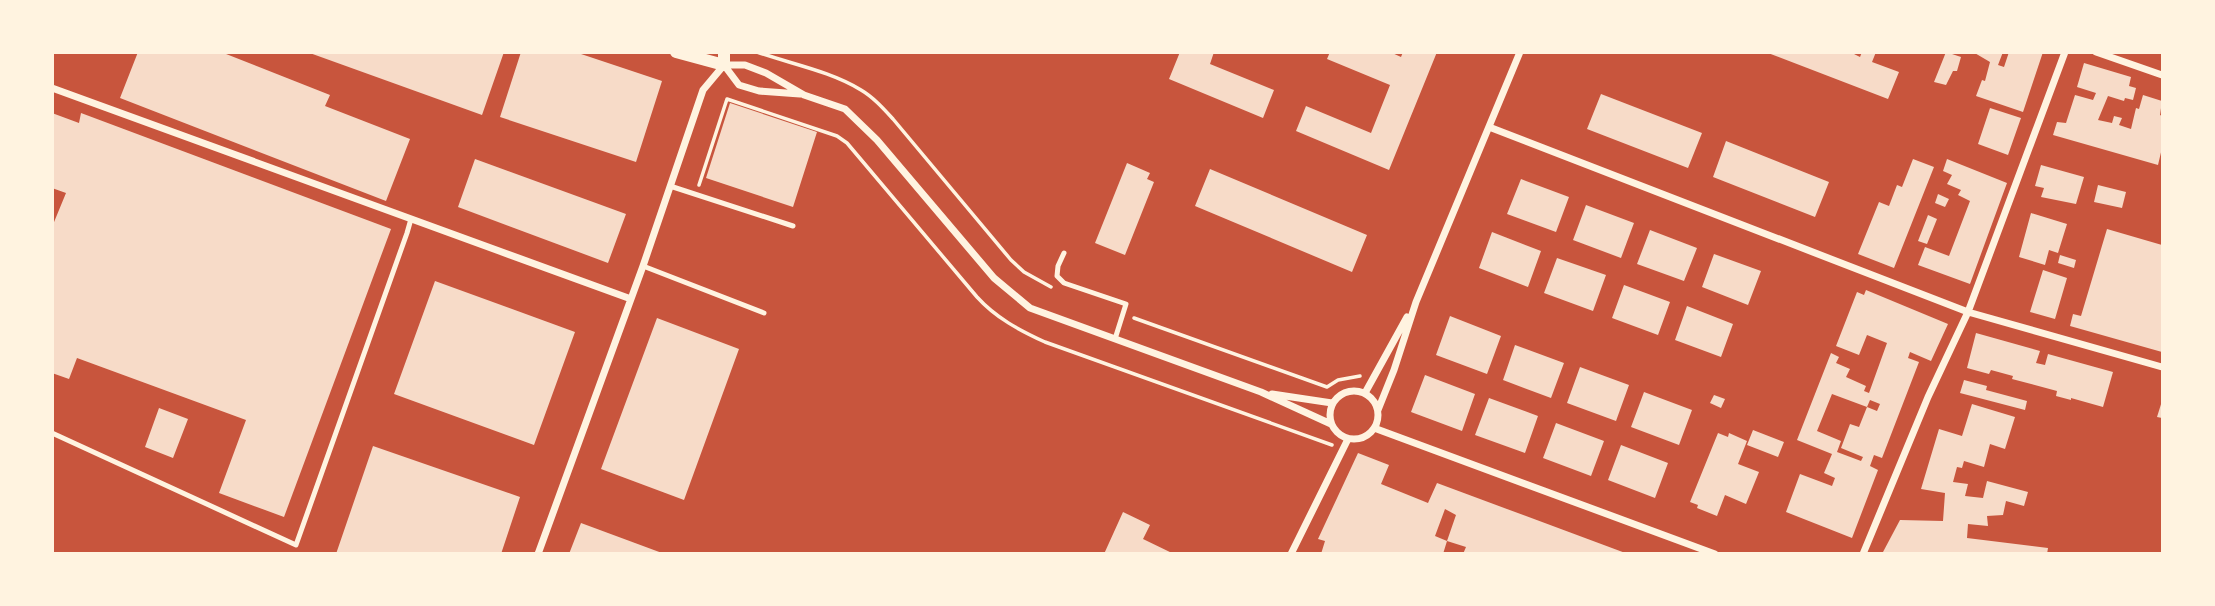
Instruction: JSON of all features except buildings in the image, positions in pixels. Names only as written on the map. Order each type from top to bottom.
[{"type":"street","points":[[676,52],[745,65],[766,73],[804,95],[845,110],[877,140],[994,278],[1030,308],[1261,392],[1331,424],[1338,433],[1348,439],[1366,436],[1378,420],[1378,410],[1416,302],[1520,52]]},
{"type":"street","points":[[1863,554],[1928,397],[1968,312],[2065,52]]},
{"type":"street","points":[[2096,52],[2162,75]]},
{"type":"street","points":[[724,59],[739,85],[759,92],[804,95]]},
{"type":"street","points":[[538,554],[643,266],[703,90],[724,59]]},
{"type":"street","points":[[52,88],[631,299]]},
{"type":"street","points":[[1489,127],[1968,312],[2162,367]]},
{"type":"street","points":[[1364,393],[1416,302]]},
{"type":"street","points":[[1331,424],[1329,411],[1332,403],[1341,394],[1349,391],[1364,393],[1375,402],[1378,410]]},
{"type":"street","points":[[1261,392],[1332,403]]},
{"type":"street","points":[[1374,428],[1715,554]]},
{"type":"street","points":[[1291,554],[1348,439]]},
{"type":"lane","points":[[670,186],[793,226]]},
{"type":"lane","points":[[52,433],[296,545],[411,219]]},
{"type":"lane","points":[[1063,253],[1057,276],[1064,283],[1126,304],[1115,339]]},
{"type":"lane","points":[[643,266],[764,313]]}]
